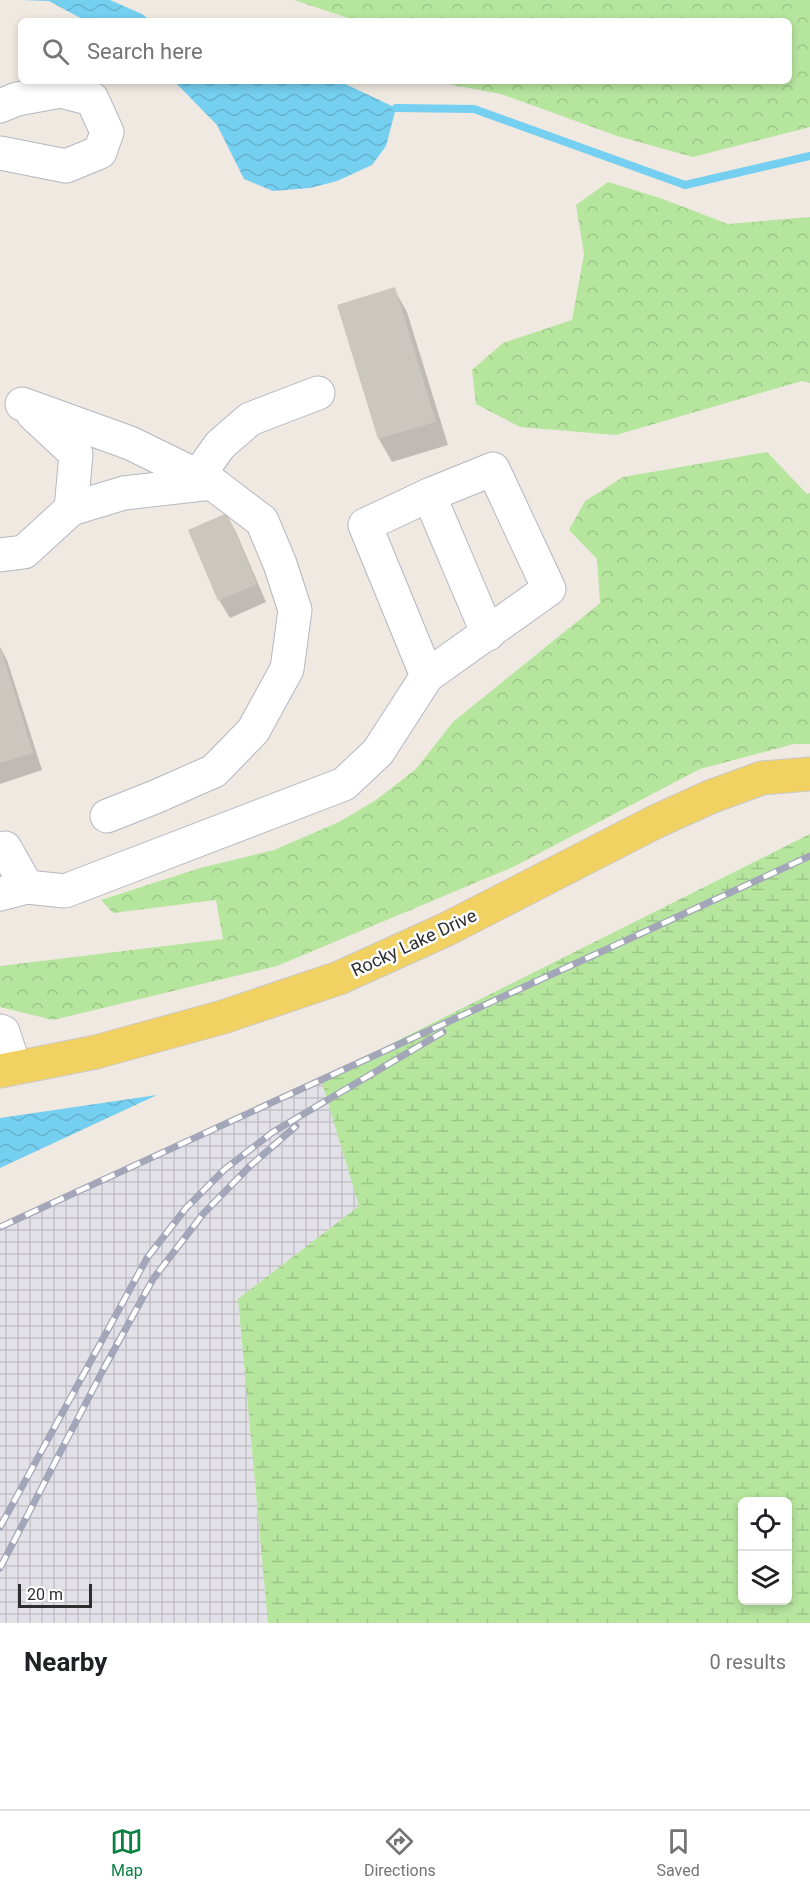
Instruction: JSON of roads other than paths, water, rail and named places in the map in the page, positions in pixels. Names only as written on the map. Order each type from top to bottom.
[{"type":"main road","name":"Rocky Lake Drive","points":[[8,1070],[96,1052],[200,1024],[339,978],[447,929],[656,822],[710,797],[762,778],[810,774]]},
{"type":"lane","points":[[0,106],[17,99],[61,92],[92,99],[107,132],[100,152],[66,166],[0,153]]},
{"type":"lane","points":[[205,479],[220,445],[250,418],[318,393]]},
{"type":"lane","points":[[11,402],[130,443],[205,479],[262,521],[280,564],[295,610],[287,669],[253,731],[214,771],[107,816]]},
{"type":"lane","points":[[11,402],[76,454],[71,509]]},
{"type":"lane","points":[[0,850],[4,849],[13,890],[64,891],[344,784],[378,752],[427,676],[549,589],[493,469],[429,495],[365,525],[427,676]]},
{"type":"lane","points":[[0,555],[24,552],[71,509],[124,493],[205,479]]},
{"type":"lane","points":[[429,495],[488,634]]},
{"type":"lane","points":[[0,1031],[3,1032],[8,1070]]},
{"type":"water","points":[[22,0],[110,0],[147,18],[80,18],[49,1]]},
{"type":"water","points":[[177,84],[345,84],[396,108],[386,146],[372,165],[337,181],[310,188],[273,191],[244,179],[217,125]]},
{"type":"water","points":[[157,1095],[0,1168],[0,1118]]},
{"type":"waterway","points":[[396,108],[474,109],[685,185],[810,156]]},
{"type":"railway","points":[[0,1227],[810,856]]},
{"type":"railway","points":[[0,1527],[147,1258],[186,1208],[225,1169],[273,1132],[443,1032]]},
{"type":"railway","points":[[0,1568],[153,1279],[203,1214],[250,1166],[296,1126]]}]
